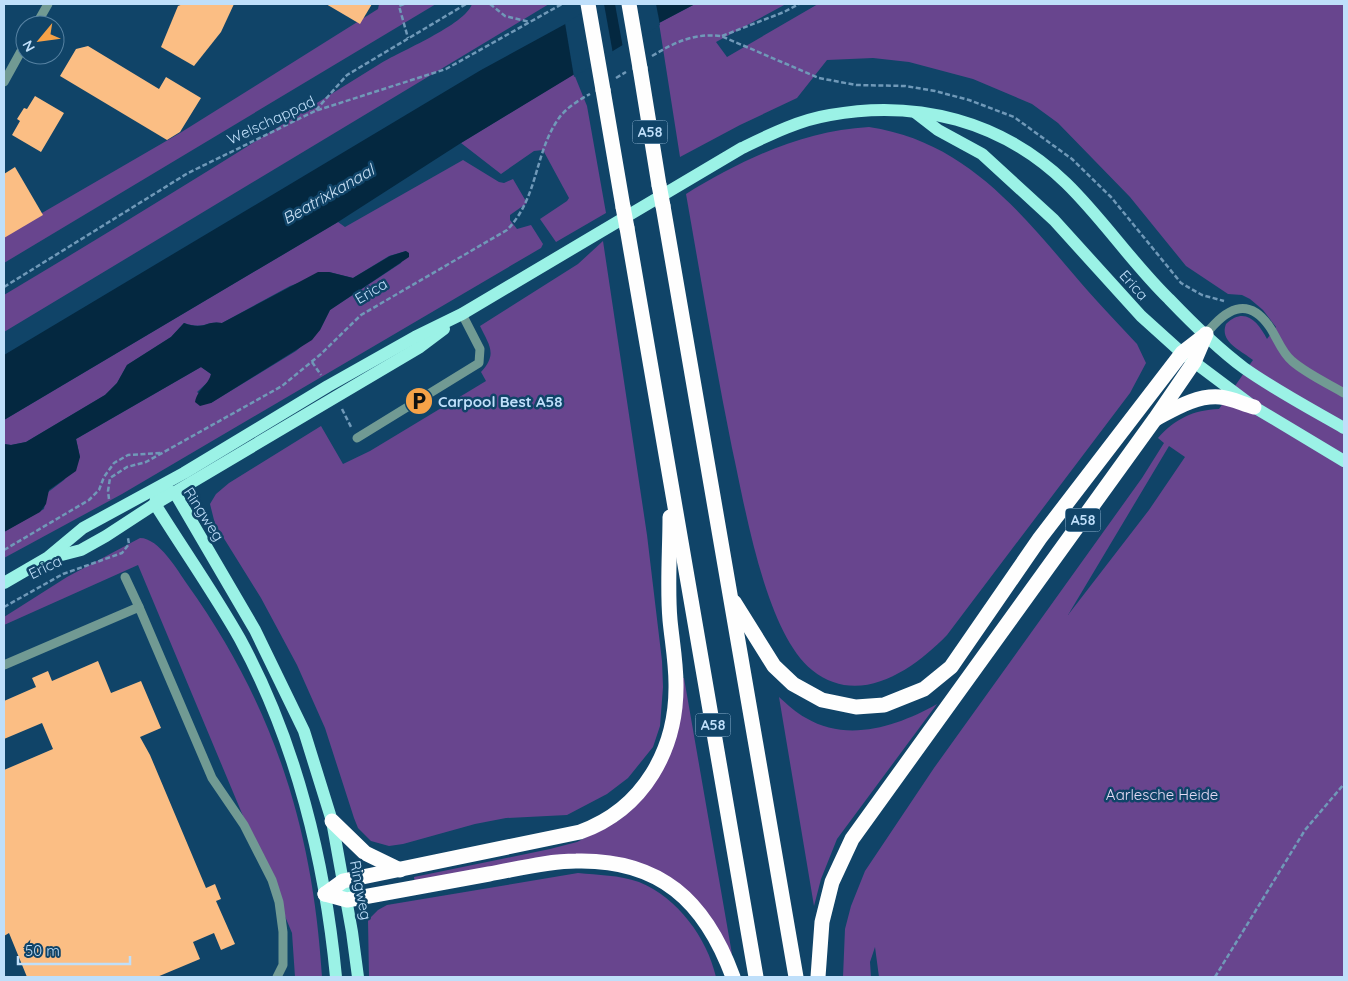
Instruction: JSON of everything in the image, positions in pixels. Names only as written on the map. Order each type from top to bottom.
[{"type":"highway","name":"A58","points":[[588,4],[756,977]]},
{"type":"highway","name":"A58","points":[[628,4],[641,67],[659,185],[796,977]]},
{"type":"highway","points":[[1188,357],[1206,334]]},
{"type":"highway","name":"A58","points":[[731,596],[774,666],[793,684],[807,693],[840,705],[871,706],[899,700],[924,689],[951,666],[1040,538],[1188,357]]},
{"type":"highway","name":"A58","points":[[818,977],[822,922],[832,882],[852,839],[1155,419],[1188,357]]},
{"type":"highway","name":"A58","points":[[1155,419],[1186,403],[1204,398],[1220,397],[1254,408]]},
{"type":"highway","name":"A58","points":[[325,894],[343,881],[580,832],[593,827],[620,810],[649,781],[659,764],[671,734],[676,702],[670,618],[670,473]]},
{"type":"highway","points":[[332,821],[365,852],[400,870]]},
{"type":"highway","points":[[325,894],[347,900],[523,868],[575,861],[631,866],[654,875],[678,890],[699,912],[712,930],[734,977]]},
{"type":"main road","name":"Erica","points":[[4,583],[48,558],[83,528],[158,488],[328,386],[415,337],[462,314],[617,221],[764,137],[828,115],[865,110],[930,112],[968,122],[999,135],[1032,154],[1066,183],[1167,298],[1244,368],[1344,428]]},
{"type":"main road","name":"Erica","points":[[916,113],[938,130],[982,154],[1054,220],[1140,316],[1188,357],[1254,408],[1344,461]]},
{"type":"main road","name":"Erica","points":[[48,558],[81,550],[420,347],[462,314]]},
{"type":"main road","name":"Ringweg","points":[[158,488],[176,493],[254,630],[282,683],[304,731],[332,821],[347,900],[358,977]]},
{"type":"main road","points":[[158,488],[155,504],[239,639],[273,709],[304,804],[325,894],[336,977]]},
{"type":"street","points":[[42,15],[48,4]]},
{"type":"street","points":[[4,82],[15,62]]},
{"type":"street","points":[[1206,334],[1223,316],[1238,308],[1245,308],[1258,314],[1270,326],[1276,340],[1291,360],[1344,393]]},
{"type":"street","points":[[357,438],[479,363],[480,349],[462,314]]},
{"type":"street","points":[[125,577],[212,778],[244,824],[272,880],[279,902],[283,932],[283,965],[278,977]]},
{"type":"street","points":[[4,665],[139,607]]},
{"type":"path","points":[[404,4],[399,6],[408,38]]},
{"type":"path","points":[[315,111],[347,75],[466,4]]},
{"type":"path","points":[[490,4],[505,16],[532,22]]},
{"type":"path","name":"Welschappad","points":[[4,287],[188,173],[315,111],[446,69],[562,4]]},
{"type":"path","name":"Erica","points":[[4,550],[89,500],[99,490],[104,477],[114,463],[128,455],[162,453],[282,386],[321,354],[361,315],[507,230],[518,219],[528,200],[546,141],[560,116],[578,100],[603,90],[690,36],[703,34],[721,36],[784,12],[798,4]]},
{"type":"path","name":"Erica","points":[[4,607],[63,574],[102,561]]},
{"type":"path","points":[[1215,977],[1305,830],[1344,784]]},
{"type":"green space","points":[[379,4],[436,4],[4,263],[4,235],[180,133],[378,9]]},
{"type":"green space","points":[[472,4],[549,4],[4,332],[4,295],[378,65],[445,29],[467,12]]},
{"type":"green space","name":"Aarlesche Heide","points":[[695,4],[786,4],[716,42],[727,57],[818,4],[1344,4],[1344,977],[879,977],[875,947],[870,962],[871,977],[843,977],[845,929],[851,906],[865,871],[934,768],[1142,478],[1164,443],[1158,438],[1164,431],[1185,417],[1201,411],[1219,409],[1253,360],[1228,341],[1225,330],[1226,324],[1239,316],[1245,316],[1255,322],[1267,339],[1276,327],[1263,310],[1250,299],[1242,295],[1228,294],[1186,266],[1130,197],[1058,123],[1032,104],[973,79],[909,62],[873,58],[827,60],[797,98],[740,125],[680,157],[659,23]],"holes":[[[1169,446],[1185,457],[1149,510],[1068,615]]]},
{"type":"green space","points":[[574,74],[587,106],[606,213],[556,242],[540,219],[569,198],[543,150],[534,151],[501,174],[461,143]]},
{"type":"green space","points":[[869,127],[902,135],[933,147],[960,162],[986,181],[1032,226],[1137,344],[1146,363],[1130,393],[947,635],[918,661],[902,671],[884,680],[866,685],[848,685],[830,681],[812,670],[796,652],[781,627],[769,598],[751,534],[732,448],[686,194],[729,169],[774,149],[820,134]]},
{"type":"green space","points":[[463,160],[499,182],[504,183],[513,179],[527,203],[510,215],[510,220],[517,229],[531,225],[543,244],[541,248],[122,494],[4,558],[4,532],[44,509],[47,493],[64,480],[80,457],[76,439],[201,367],[211,374],[210,380],[197,392],[211,403],[296,351],[320,330],[330,310],[401,263],[406,251],[389,256],[353,278],[329,272],[290,286],[222,323],[217,322],[197,326],[184,323],[171,337],[127,365],[117,383],[105,395],[26,442],[11,445],[4,444],[4,420],[338,222],[345,227]]},
{"type":"green space","points":[[603,241],[647,535],[662,661],[663,687],[660,726],[653,747],[628,778],[607,794],[567,815],[506,818],[389,846],[371,841],[358,828],[325,728],[297,665],[261,598],[215,524],[210,504],[216,494],[229,483],[321,426],[343,464],[370,451],[486,381],[481,372],[491,355],[489,344],[480,326],[578,264]]},
{"type":"green space","points":[[140,538],[154,543],[179,571],[244,676],[266,723],[284,771],[298,820],[309,870],[317,923],[322,977],[295,977],[292,933],[138,565],[4,625],[4,617],[67,577]]},
{"type":"green space","points":[[680,678],[684,678],[732,954],[698,903],[610,858],[415,884],[414,877],[577,842],[618,821],[651,787]]},
{"type":"green space","points":[[779,697],[799,714],[822,725],[856,730],[873,729],[889,725],[937,704],[837,839],[821,879],[814,906]]},
{"type":"green space","points":[[578,873],[624,878],[639,882],[666,898],[689,921],[698,934],[712,962],[716,977],[369,977],[368,920],[378,910],[387,905]]},
{"type":"water","name":"Beatrixkanaal","points":[[602,4],[695,4],[659,23],[461,143],[338,222],[4,420],[4,355],[481,70]]},
{"type":"water","points":[[406,251],[409,253],[409,257],[330,310],[320,330],[312,340],[211,403],[200,406],[195,402],[198,393],[211,374],[201,367],[76,439],[80,457],[76,471],[49,490],[46,504],[40,512],[4,532],[4,444],[11,445],[26,442],[105,395],[117,383],[127,365],[171,337],[184,323],[201,326],[217,322],[222,323],[318,272],[329,272],[353,278],[390,256]]},
{"type":"pier","points":[[598,4],[604,4],[613,54],[574,77],[565,23]]},
{"type":"pier","points":[[615,4],[656,4],[660,25],[623,48]]},
{"type":"building","points":[[183,4],[234,4],[221,32],[194,66],[161,47],[178,6]]},
{"type":"building","points":[[326,4],[372,4],[360,24]]},
{"type":"building","points":[[88,46],[159,89],[166,77],[201,98],[180,132],[167,140],[60,76],[76,49]]},
{"type":"building","points":[[35,96],[64,113],[41,152],[12,135],[20,121],[17,119],[24,108],[27,109]]},
{"type":"building","points":[[15,167],[43,215],[4,238],[4,174]]},
{"type":"building","points":[[98,661],[111,693],[141,681],[161,728],[140,737],[150,755],[206,888],[215,884],[221,899],[216,901],[235,944],[221,950],[214,933],[193,942],[200,959],[157,977],[27,977],[9,933],[4,936],[4,770],[53,749],[42,723],[4,739],[4,701],[36,687],[32,678],[48,671],[52,681]]},
{"type":"place","name":"Carpool Best A58","points":[[419,401]]}]
